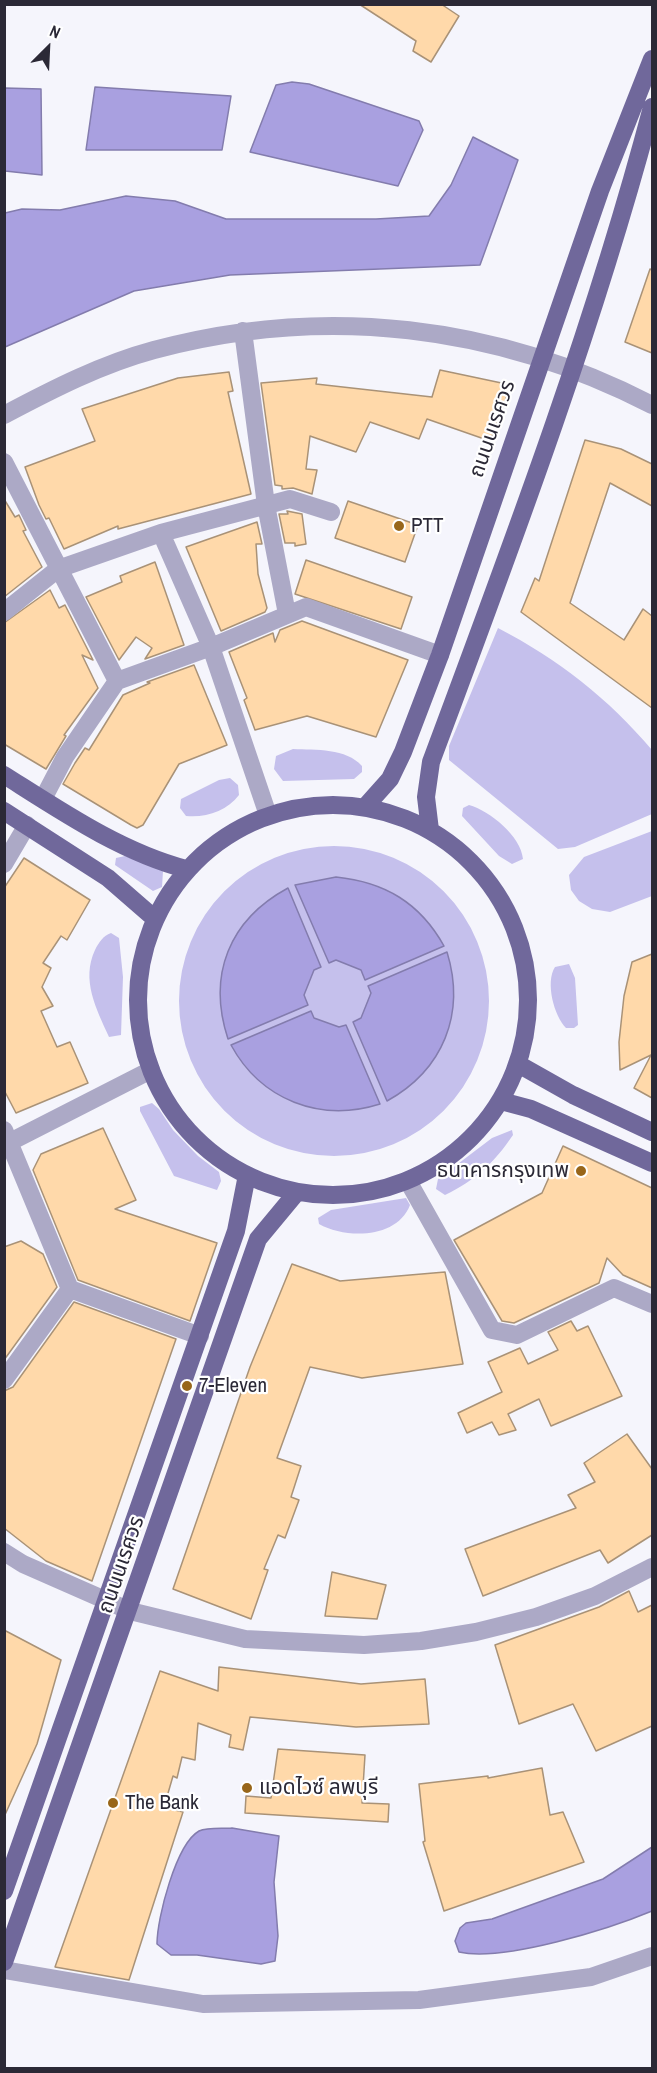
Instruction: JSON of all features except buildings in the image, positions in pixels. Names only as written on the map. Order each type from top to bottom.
[{"type":"main road","name":"ถนนนเรศวร","points":[[365,807],[395,770],[440,655],[600,191],[652,59]]},
{"type":"main road","points":[[430,830],[426,798],[431,762],[572,368],[626,208],[652,107]]},
{"type":"main road","points":[[4,774],[127,848],[159,862],[186,869]]},
{"type":"main road","points":[[316,805],[365,807],[398,816],[430,830],[467,858],[496,893],[516,930],[526,970],[529,1002],[526,1034],[518,1064],[501,1101],[483,1126],[461,1148],[436,1167],[408,1181],[372,1192],[335,1195],[297,1192],[247,1175],[211,1153],[181,1124],[158,1089],[142,1047],[136,1004],[140,960],[154,918],[168,892],[186,869],[210,846],[238,828],[268,815],[316,805]]},
{"type":"main road","points":[[4,811],[108,878],[154,918]]},
{"type":"main road","points":[[518,1064],[573,1095],[652,1132]]},
{"type":"main road","points":[[501,1101],[531,1109],[652,1163]]},
{"type":"main road","name":"ถนนนเรศวร","points":[[4,1892],[108,1602],[236,1231],[247,1175]]},
{"type":"main road","name":"ถนนนเรศวร","points":[[4,1962],[130,1611],[258,1239],[297,1192]]},
{"type":"street","points":[[4,415],[67,382],[153,350],[243,331],[352,325],[461,336],[542,357],[607,382],[652,405]]},
{"type":"street","points":[[243,331],[266,505],[287,614]]},
{"type":"street","points":[[4,462],[117,681]]},
{"type":"street","points":[[4,612],[58,568],[161,533],[290,499],[331,512]]},
{"type":"street","points":[[161,533],[211,647],[268,815]]},
{"type":"street","points":[[43,799],[65,758],[117,681],[211,647],[306,607],[440,655]]},
{"type":"street","points":[[4,864],[27,825]]},
{"type":"street","points":[[151,1070],[7,1136],[70,1289],[200,1336]]},
{"type":"street","points":[[408,1181],[492,1329],[517,1335],[614,1288],[652,1304]]},
{"type":"street","points":[[4,1380],[70,1289]]},
{"type":"street","points":[[4,1552],[23,1564],[130,1611],[244,1639],[364,1645],[421,1641],[476,1632],[536,1617],[595,1596],[652,1567]]},
{"type":"street","points":[[4,1971],[203,2004],[419,2000],[591,1977],[652,1956]]},
{"type":"shaded area","points":[[292,82],[309,84],[419,121],[423,130],[398,186],[250,152],[276,85]]},
{"type":"shaded area","points":[[95,87],[231,96],[222,150],[86,150]]},
{"type":"shaded area","points":[[5,88],[41,89],[42,175],[5,171]]},
{"type":"shaded area","points":[[473,137],[518,160],[480,265],[230,275],[134,291],[5,347],[5,213],[22,209],[60,210],[126,196],[175,201],[226,219],[376,219],[429,216],[451,185]]},
{"type":"shaded area","points":[[498,628],[562,667],[600,697],[652,750],[652,814],[575,847],[558,849],[449,760],[449,746]]},
{"type":"shaded area","points":[[293,749],[321,750],[348,756],[362,766],[362,772],[354,779],[283,781],[274,769],[276,756]]},
{"type":"shaded area","points":[[230,778],[238,785],[239,795],[222,809],[208,814],[186,816],[180,808],[181,799],[219,780]]},
{"type":"shaded area","points":[[469,805],[495,819],[511,833],[521,850],[523,859],[512,864],[499,856],[462,816],[463,808]]},
{"type":"shaded area","points":[[652,831],[652,896],[610,912],[592,909],[579,901],[571,890],[569,875],[584,857]]},
{"type":"shaded area","points":[[334,846],[364,849],[393,858],[420,872],[444,891],[463,915],[477,942],[486,971],[489,1001],[486,1031],[477,1060],[463,1087],[444,1111],[420,1130],[393,1144],[364,1153],[334,1156],[304,1153],[275,1144],[248,1130],[224,1111],[205,1087],[191,1060],[182,1031],[179,1001],[182,971],[191,942],[205,915],[224,891],[248,872],[275,858],[304,849]]},
{"type":"shaded area","points":[[125,856],[163,871],[162,887],[153,891],[115,865],[116,858]]},
{"type":"shaded area","points":[[336,877],[370,884],[399,897],[424,918],[444,946],[365,980],[361,970],[336,960],[329,963],[295,885]]},
{"type":"shaded area","points":[[288,888],[321,967],[314,970],[304,995],[308,1005],[228,1039],[220,993],[222,972],[228,951],[251,916]]},
{"type":"shaded area","points":[[111,933],[119,938],[123,977],[121,1035],[109,1037],[92,994],[89,972],[97,947],[103,938]]},
{"type":"shaded area","points":[[447,952],[454,997],[445,1038],[436,1057],[423,1073],[387,1101],[353,1022],[361,1018],[371,993],[368,986]]},
{"type":"shaded area","points":[[569,964],[575,978],[578,1025],[574,1028],[566,1028],[562,1023],[552,999],[551,990],[552,973],[555,967]]},
{"type":"shaded area","points":[[311,1011],[314,1018],[339,1027],[346,1025],[380,1104],[336,1111],[294,1102],[258,1080],[231,1045]]},
{"type":"shaded area","points":[[152,1103],[159,1109],[173,1130],[198,1156],[219,1172],[221,1181],[217,1190],[174,1176],[140,1111],[140,1107]]},
{"type":"shaded area","points":[[512,1130],[513,1135],[506,1145],[475,1177],[445,1195],[436,1189],[438,1179],[492,1138]]},
{"type":"shaded area","points":[[406,1198],[410,1205],[403,1216],[383,1230],[356,1234],[330,1229],[319,1224],[318,1218],[331,1210]]},
{"type":"shaded area","points":[[232,1828],[279,1836],[274,1882],[278,1936],[275,1961],[261,1964],[197,1955],[171,1955],[157,1944],[158,1932],[169,1883],[183,1850],[199,1831]]},
{"type":"shaded area","points":[[652,1847],[652,1911],[584,1935],[529,1948],[478,1954],[459,1952],[455,1941],[460,1928],[466,1923],[492,1919],[603,1879]]},
{"type":"place","name":"PTT","points":[[399,526]]},
{"type":"place","name":"ธนาคารกรุงเทพ","points":[[581,1171]]},
{"type":"place","name":"7-Eleven","points":[[187,1386]]},
{"type":"place","name":"แอดไวซ์ ลพบุรี","points":[[247,1788]]},
{"type":"place","name":"The Bank","points":[[113,1803]]}]
